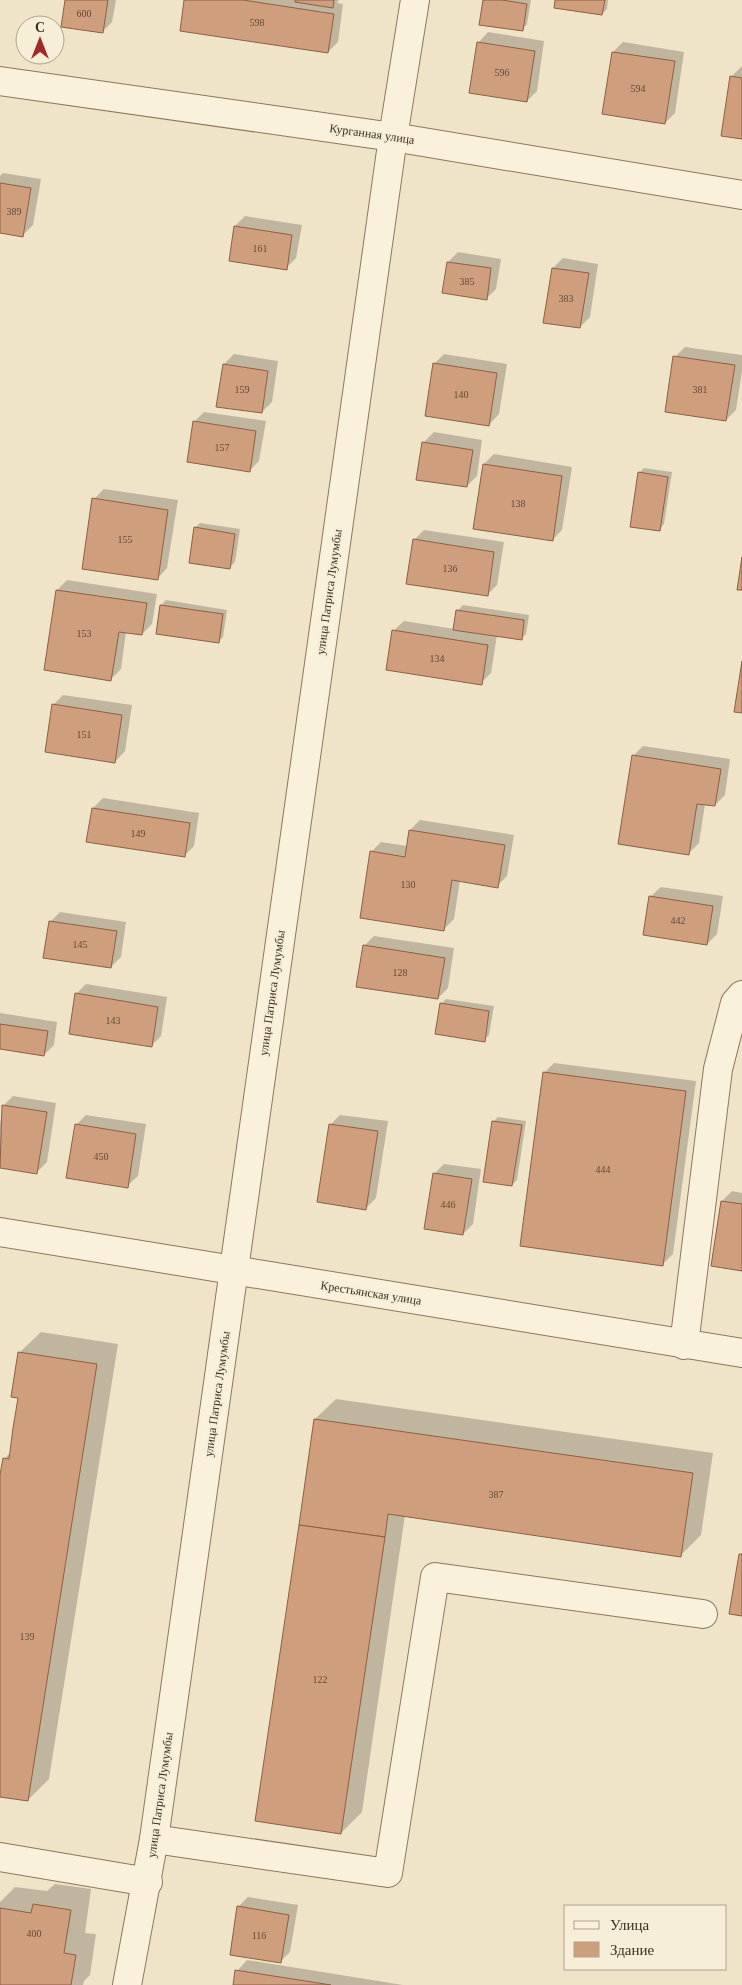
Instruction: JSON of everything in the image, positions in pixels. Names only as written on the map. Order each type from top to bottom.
[{"type":"street","name":"улица Патриса Лумумбы","points":[[127,1985],[148,1882],[393,136],[415,0]]},
{"type":"street","name":"Курганная улица","points":[[0,81],[393,136],[742,195]]},
{"type":"street","points":[[684,1345],[718,1069],[735,1003],[742,995]]},
{"type":"street","name":"Крестьянская улица","points":[[0,1232],[742,1354]]},
{"type":"street","points":[[154,1839],[388,1873],[435,1577],[703,1614]]},
{"type":"street","points":[[0,1858],[148,1882]]},
{"type":"building","points":[[65,0],[108,0],[103,33],[65,28],[65,15],[63,15]]},
{"type":"building","points":[[184,0],[243,0],[334,14],[328,53],[180,31]]},
{"type":"building","points":[[295,0],[334,0],[333,8],[295,2]]},
{"type":"building","points":[[483,0],[502,0],[527,4],[523,31],[479,25]]},
{"type":"building","points":[[555,0],[605,0],[602,15],[554,8]]},
{"type":"building","points":[[477,42],[535,51],[527,102],[469,93]]},
{"type":"building","points":[[612,52],[675,61],[665,124],[602,114]]},
{"type":"building","points":[[730,76],[742,78],[742,139],[721,136]]},
{"type":"building","points":[[0,183],[31,188],[23,237],[0,233]]},
{"type":"building","points":[[234,226],[292,235],[287,270],[229,261]]},
{"type":"building","points":[[447,262],[491,268],[487,300],[442,293]]},
{"type":"building","points":[[552,268],[589,273],[580,328],[543,323]]},
{"type":"building","points":[[673,356],[735,365],[726,421],[665,412]]},
{"type":"building","points":[[433,363],[497,373],[489,426],[425,416]]},
{"type":"building","points":[[223,364],[268,371],[262,413],[216,407]]},
{"type":"building","points":[[193,421],[256,431],[250,472],[187,462]]},
{"type":"building","points":[[422,442],[473,450],[467,487],[416,480]]},
{"type":"building","points":[[483,464],[562,476],[553,541],[473,529]]},
{"type":"building","points":[[638,472],[668,477],[660,531],[630,527]]},
{"type":"building","points":[[92,498],[168,510],[158,580],[82,569]]},
{"type":"building","points":[[194,527],[235,534],[230,569],[189,563]]},
{"type":"building","points":[[413,539],[494,552],[488,596],[406,584]]},
{"type":"building","points":[[742,557],[742,590],[737,590]]},
{"type":"building","points":[[56,590],[147,603],[142,635],[119,632],[111,681],[44,670]]},
{"type":"building","points":[[160,605],[223,614],[219,643],[156,634]]},
{"type":"building","points":[[456,610],[524,620],[522,640],[453,630]]},
{"type":"building","points":[[392,630],[488,645],[482,685],[386,670]]},
{"type":"building","points":[[742,661],[742,713],[734,712]]},
{"type":"building","points":[[52,704],[122,715],[115,763],[45,752]]},
{"type":"building","points":[[632,755],[721,769],[715,806],[697,804],[689,855],[618,844]]},
{"type":"building","points":[[92,808],[190,823],[185,857],[86,842]]},
{"type":"building","points":[[409,830],[505,845],[498,888],[452,880],[444,931],[360,918],[370,851],[405,857]]},
{"type":"building","points":[[649,896],[713,906],[707,945],[643,935]]},
{"type":"building","points":[[49,921],[117,931],[111,968],[43,958]]},
{"type":"building","points":[[363,945],[445,958],[438,999],[356,987]]},
{"type":"building","points":[[75,993],[158,1007],[152,1047],[69,1034]]},
{"type":"building","points":[[440,1003],[489,1011],[485,1042],[435,1034]]},
{"type":"building","points":[[0,1024],[48,1031],[44,1056],[0,1049]]},
{"type":"building","points":[[543,1072],[686,1091],[663,1266],[520,1246]]},
{"type":"building","points":[[2,1105],[47,1112],[37,1174],[0,1168]]},
{"type":"building","points":[[492,1121],[522,1125],[512,1186],[483,1182]]},
{"type":"building","points":[[75,1124],[136,1134],[128,1188],[66,1178]]},
{"type":"building","points":[[329,1124],[378,1131],[366,1210],[317,1202]]},
{"type":"building","points":[[433,1173],[472,1179],[463,1235],[424,1229]]},
{"type":"building","points":[[721,1201],[742,1204],[742,1271],[711,1266]]},
{"type":"building","points":[[18,1352],[97,1364],[28,1801],[0,1797],[0,1475],[3,1458],[9,1459],[18,1398],[11,1397]]},
{"type":"building","points":[[314,1419],[693,1473],[681,1557],[388,1514],[385,1537],[299,1525]]},
{"type":"building","points":[[299,1525],[385,1537],[341,1834],[255,1821]]},
{"type":"building","points":[[739,1554],[742,1554],[742,1616],[729,1614]]},
{"type":"building","points":[[33,1904],[71,1910],[64,1953],[76,1955],[71,1985],[0,1985],[0,1908],[31,1913]]},
{"type":"building","points":[[237,1906],[289,1915],[281,1963],[230,1955]]},
{"type":"building","points":[[235,1970],[331,1985],[233,1985]]}]
